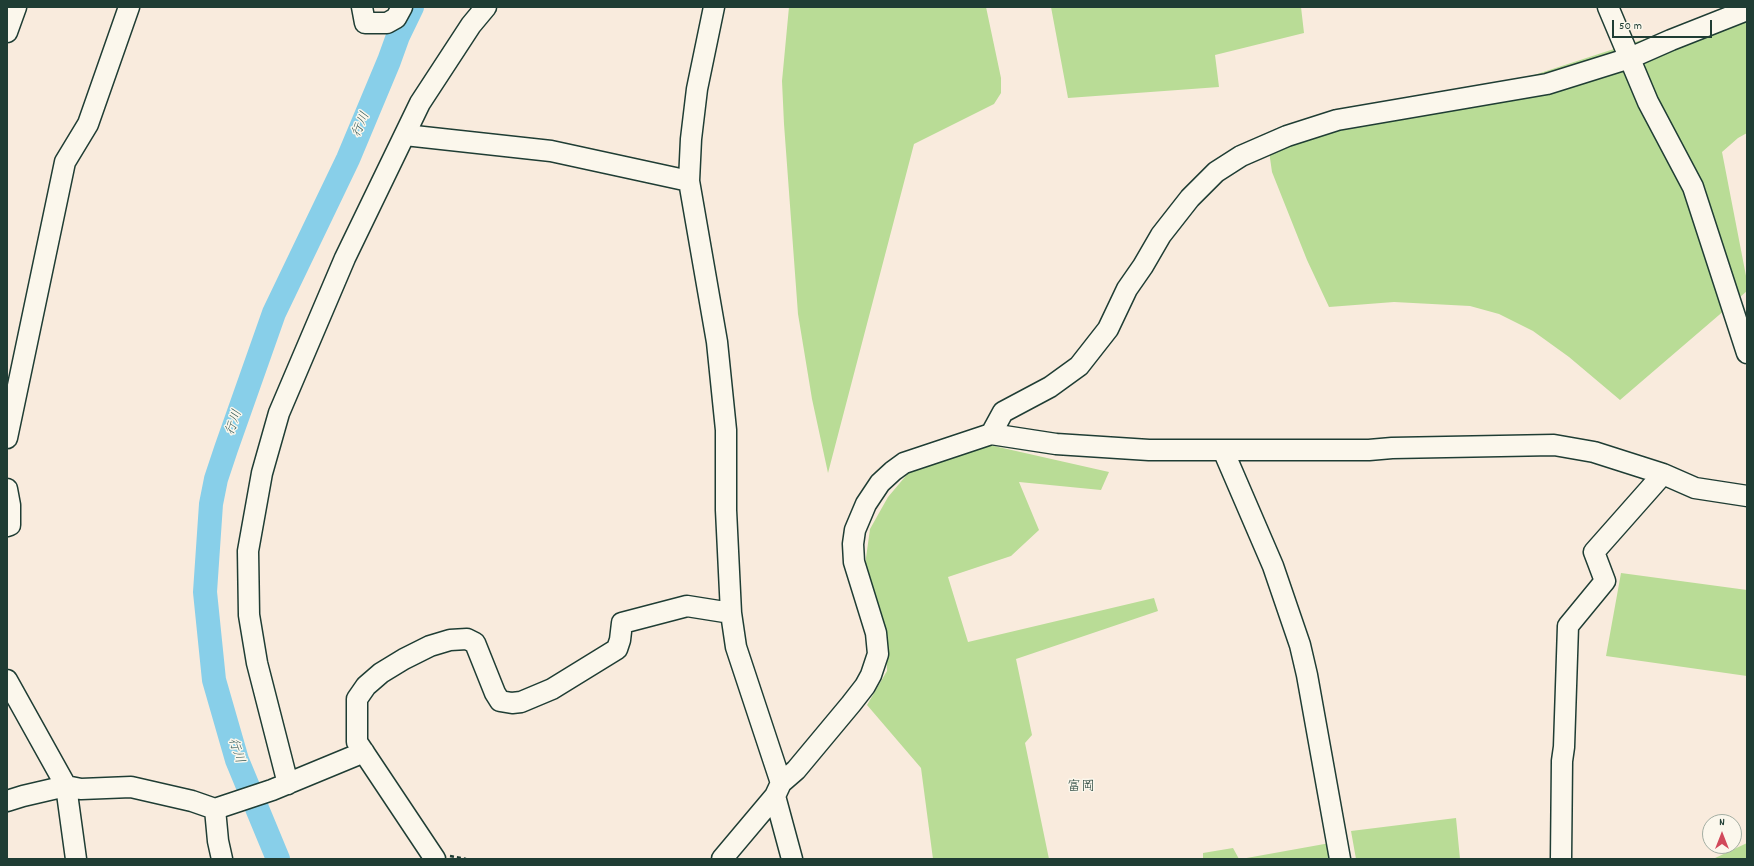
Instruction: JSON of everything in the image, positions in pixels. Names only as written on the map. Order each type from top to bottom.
[{"type":"street","points":[[7,32],[16,7]]},
{"type":"street","points":[[7,438],[65,162],[88,124],[129,7]]},
{"type":"street","points":[[362,7],[364,23],[387,22],[396,18],[402,7]]},
{"type":"street","points":[[280,787],[249,615],[248,552],[262,473],[282,406],[345,258],[420,103],[471,25],[486,7]]},
{"type":"street","points":[[714,7],[697,89],[691,139],[689,181],[717,342],[726,430],[726,510],[731,613],[736,647],[778,790],[792,859]]},
{"type":"street","points":[[1608,7],[1648,102],[1693,187],[1747,353]]},
{"type":"street","points":[[991,434],[1003,412],[1050,387],[1079,366],[1108,329],[1127,290],[1144,266],[1161,234],[1190,198],[1211,177],[1241,156],[1287,136],[1337,120],[1547,84],[1630,58],[1747,10]]},
{"type":"street","points":[[405,135],[551,151],[689,181]]},
{"type":"street","points":[[722,859],[778,790],[852,704],[865,686],[875,665],[878,654],[876,633],[854,562],[853,544],[855,530],[866,504],[880,483],[904,463],[991,434],[1056,444],[1149,450],[1369,450],[1392,448],[1554,445],[1594,452],[1663,474],[1695,488],[1747,496]]},
{"type":"street","points":[[1224,450],[1273,566],[1300,645],[1307,675],[1340,859]]},
{"type":"street","points":[[1561,859],[1562,761],[1564,747],[1568,626],[1604,581],[1594,552],[1663,474]]},
{"type":"street","points":[[7,489],[10,505],[10,525],[7,526]]},
{"type":"street","points":[[435,859],[357,742],[357,699],[366,686],[381,673],[430,646],[455,640],[467,639],[475,643],[495,693],[500,701],[512,703],[521,702],[552,689],[617,648],[620,640],[622,623],[687,606],[731,613]]},
{"type":"street","points":[[7,680],[66,786],[76,859]]},
{"type":"street","points":[[7,801],[66,786],[81,789],[131,787],[218,808],[280,787],[364,752]]},
{"type":"street","points":[[218,808],[218,841],[222,859]]},
{"type":"green space","points":[[789,7],[986,7],[1001,78],[1001,93],[994,104],[914,144],[828,473],[812,399],[798,314],[782,81]]},
{"type":"green space","points":[[1051,7],[1301,7],[1304,33],[1215,55],[1219,87],[1068,98]]},
{"type":"green space","points":[[1743,7],[1747,7],[1747,133],[1738,138],[1722,152],[1747,281],[1747,291],[1620,400],[1569,357],[1533,331],[1499,314],[1470,306],[1394,302],[1329,307],[1307,260],[1272,172],[1269,151],[1273,146],[1398,117],[1491,89]]},
{"type":"green space","points":[[985,444],[1109,472],[1101,490],[1019,482],[1039,530],[1011,556],[948,577],[968,642],[1154,598],[1158,611],[1016,659],[1032,735],[1025,743],[1049,859],[933,859],[921,768],[867,705],[887,671],[886,637],[865,565],[870,529],[888,497],[910,471]]},
{"type":"green space","points":[[1621,573],[1747,590],[1747,676],[1606,656]]},
{"type":"green space","points":[[1456,818],[1460,859],[1356,859],[1351,831]]},
{"type":"green space","points":[[1330,843],[1332,859],[1241,859]]},
{"type":"green space","points":[[1747,843],[1747,859],[1713,859],[1724,854],[1742,854],[1742,845]]},
{"type":"green space","points":[[1233,848],[1239,859],[1203,859],[1203,853]]},
{"type":"waterway","name":"行川","points":[[278,859],[237,760],[214,680],[205,592],[211,504],[216,479],[274,313],[348,159],[398,36],[412,7]]},
{"type":"district","name":"富岡","points":[[1081,788]]}]
